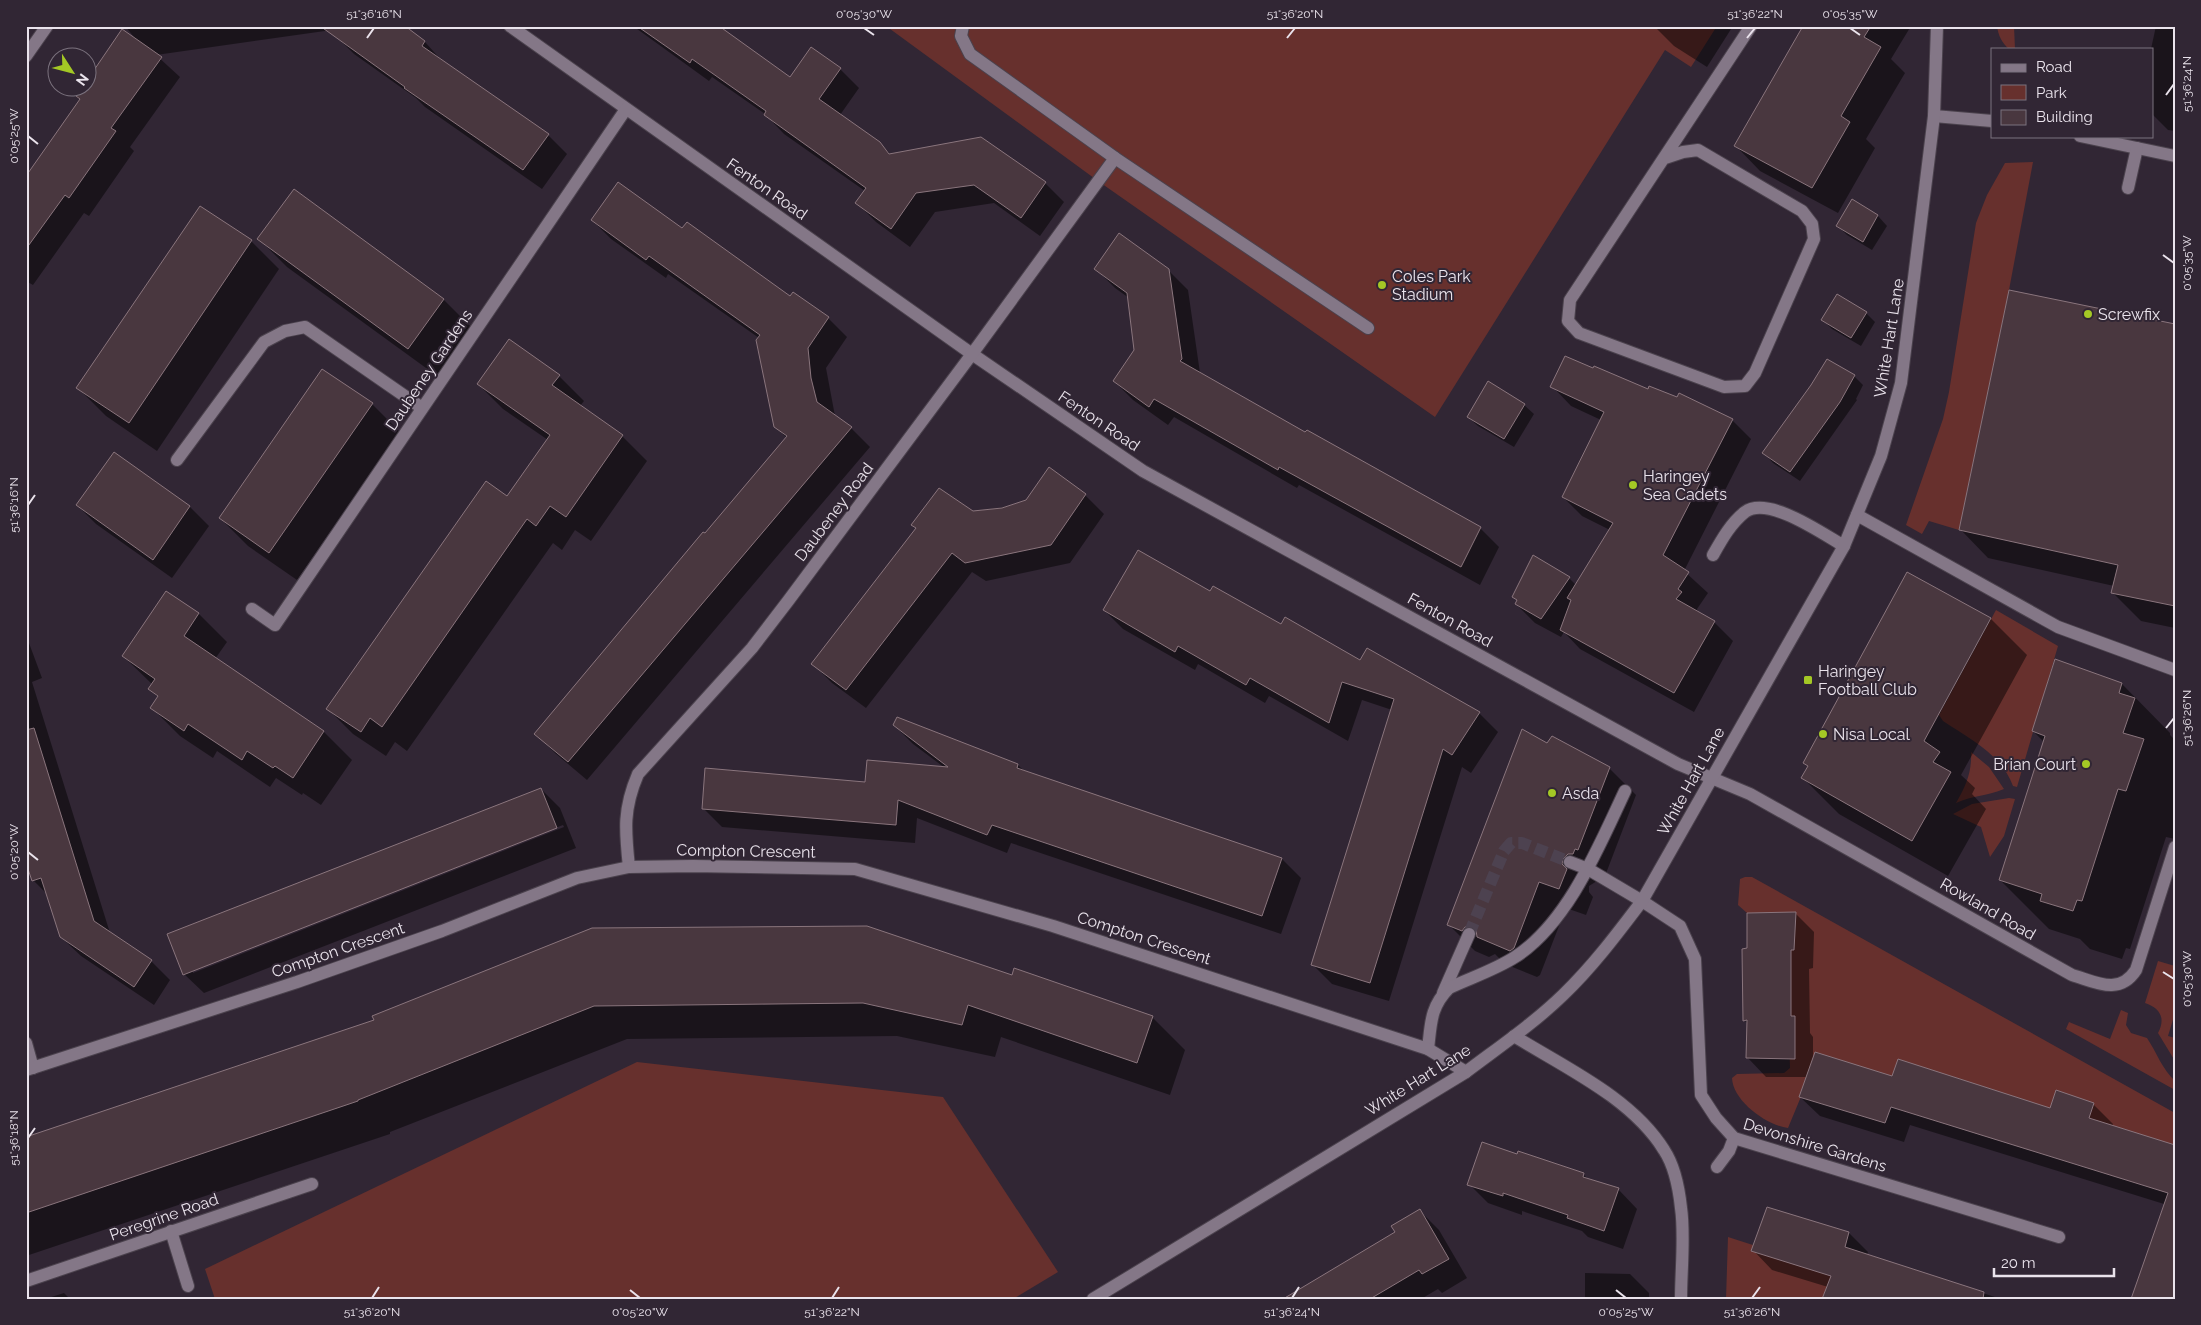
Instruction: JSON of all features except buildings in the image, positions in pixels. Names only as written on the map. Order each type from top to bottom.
[{"type":"street","points":[[26,56],[47,26]]},
{"type":"street","name":"Fenton Road","points":[[510,26],[972,354],[1144,471],[1678,764],[1711,778]]},
{"type":"street","points":[[963,26],[961,36],[970,54],[1115,158],[1368,328]]},
{"type":"street","points":[[1686,125],[1689,139],[1698,150],[1802,211],[1812,224],[1814,239],[1755,373],[1744,386],[1724,387],[1578,333],[1568,321],[1570,300],[1751,26]]},
{"type":"street","name":"White Hart Lane","points":[[1093,1299],[1466,1072],[1514,1036],[1562,995],[1606,948],[1642,901],[1844,546],[1881,456],[1901,383],[1934,116],[1937,26]]},
{"type":"street","name":"Daubeney Gardens","points":[[252,609],[275,625],[626,109]]},
{"type":"street","points":[[1934,116],[1991,121]]},
{"type":"street","points":[[2090,138],[2175,156]]},
{"type":"street","points":[[2128,188],[2137,148]]},
{"type":"street","points":[[1665,158],[1683,152],[1698,150]]},
{"type":"street","name":"Daubeney Road","points":[[629,867],[625,819],[630,792],[638,774],[752,648],[972,354],[1115,158]]},
{"type":"street","points":[[177,460],[264,342],[285,331],[305,327],[422,408]]},
{"type":"street","points":[[1713,554],[1736,521],[1747,510],[1761,507],[1785,513],[1844,546]]},
{"type":"street","points":[[1857,515],[2058,627],[2175,670]]},
{"type":"street","name":"Rowland Road","points":[[1711,778],[1750,794],[2072,975],[2111,986],[2122,984],[2131,978],[2136,970],[2175,847]]},
{"type":"street","points":[[1442,995],[1449,988],[1506,962],[1530,945],[1566,903],[1588,870],[1625,791]]},
{"type":"street","name":"Devonshire Gardens","points":[[1570,862],[1588,870],[1642,901],[1680,926],[1695,959],[1700,1095],[1716,1118],[1734,1138],[2059,1237]]},
{"type":"street","name":"Compton Crescent","points":[[30,1069],[297,982],[442,931],[577,878],[629,867],[692,866],[855,869],[1053,926],[1428,1049],[1466,1072]]},
{"type":"street","points":[[1428,1049],[1433,1009],[1442,995],[1470,934]]},
{"type":"street","points":[[1514,1036],[1554,1059],[1618,1101],[1646,1127],[1664,1150],[1673,1170],[1681,1208],[1680,1299]]},
{"type":"street","points":[[26,1042],[30,1069]]},
{"type":"street","points":[[1717,1167],[1729,1151],[1734,1138]]},
{"type":"street","name":"Peregrine Road","points":[[26,1280],[312,1184]]},
{"type":"street","points":[[171,1232],[188,1286]]},
{"type":"green space","name":"Coles Park Stadium","points":[[886,26],[1717,26],[1691,67],[1665,50],[1435,417],[1098,181]]},
{"type":"green space","points":[[1997,26],[2014,26],[2015,48],[2008,48],[1999,36]]},
{"type":"green space","points":[[2033,162],[2009,290],[1959,530],[1929,521],[1922,534],[1906,525],[1943,419],[1976,223],[1987,195],[2005,163]]},
{"type":"green space","points":[[1996,610],[2058,646],[2017,787],[2013,786],[2008,775],[1993,756],[1943,721],[1939,715]]},
{"type":"green space","points":[[1971,752],[1989,767],[2004,789],[1956,803],[1968,779]]},
{"type":"green space","points":[[2009,798],[2015,799],[2004,836],[1990,857],[1981,827],[1953,814],[1972,804]]},
{"type":"green space","points":[[1752,877],[2175,1113],[2175,1158],[1817,1058],[1788,1128],[1779,1126],[1761,1117],[1744,1103],[1738,1095],[1732,1078],[1737,1074],[1784,1073],[1790,1068],[1785,915],[1747,913],[1738,905],[1740,879]]},
{"type":"green space","points":[[2158,961],[2175,966],[2175,1013],[2168,1036],[2175,1038],[2175,1061],[2158,1033],[2161,1023],[2160,1014],[2145,1003]]},
{"type":"green space","points":[[2121,1010],[2128,1013],[2126,1025],[2131,1033],[2147,1038],[2163,1066],[2175,1081],[2175,1090],[2066,1029],[2069,1022],[2110,1039]]},
{"type":"green space","points":[[637,1062],[943,1097],[1058,1272],[1013,1299],[215,1299],[205,1269]]},
{"type":"green space","points":[[1728,1237],[1921,1299],[1726,1299]]},
{"type":"tunnel","points":[[1469,934],[1504,851],[1511,843],[1522,843],[1570,862]]},
{"type":"place","name":"Coles Park Stadium","points":[[1382,285]]},
{"type":"place","name":"Screwfix","points":[[2088,314]]},
{"type":"place","name":"Haringey Sea Cadets","points":[[1633,485]]},
{"type":"place","name":"Haringey Football Club","points":[[1808,680]]},
{"type":"place","name":"Nisa Local","points":[[1823,734]]},
{"type":"place","name":"Brian Court","points":[[2086,764]]},
{"type":"place","name":"Asda","points":[[1552,793]]}]
